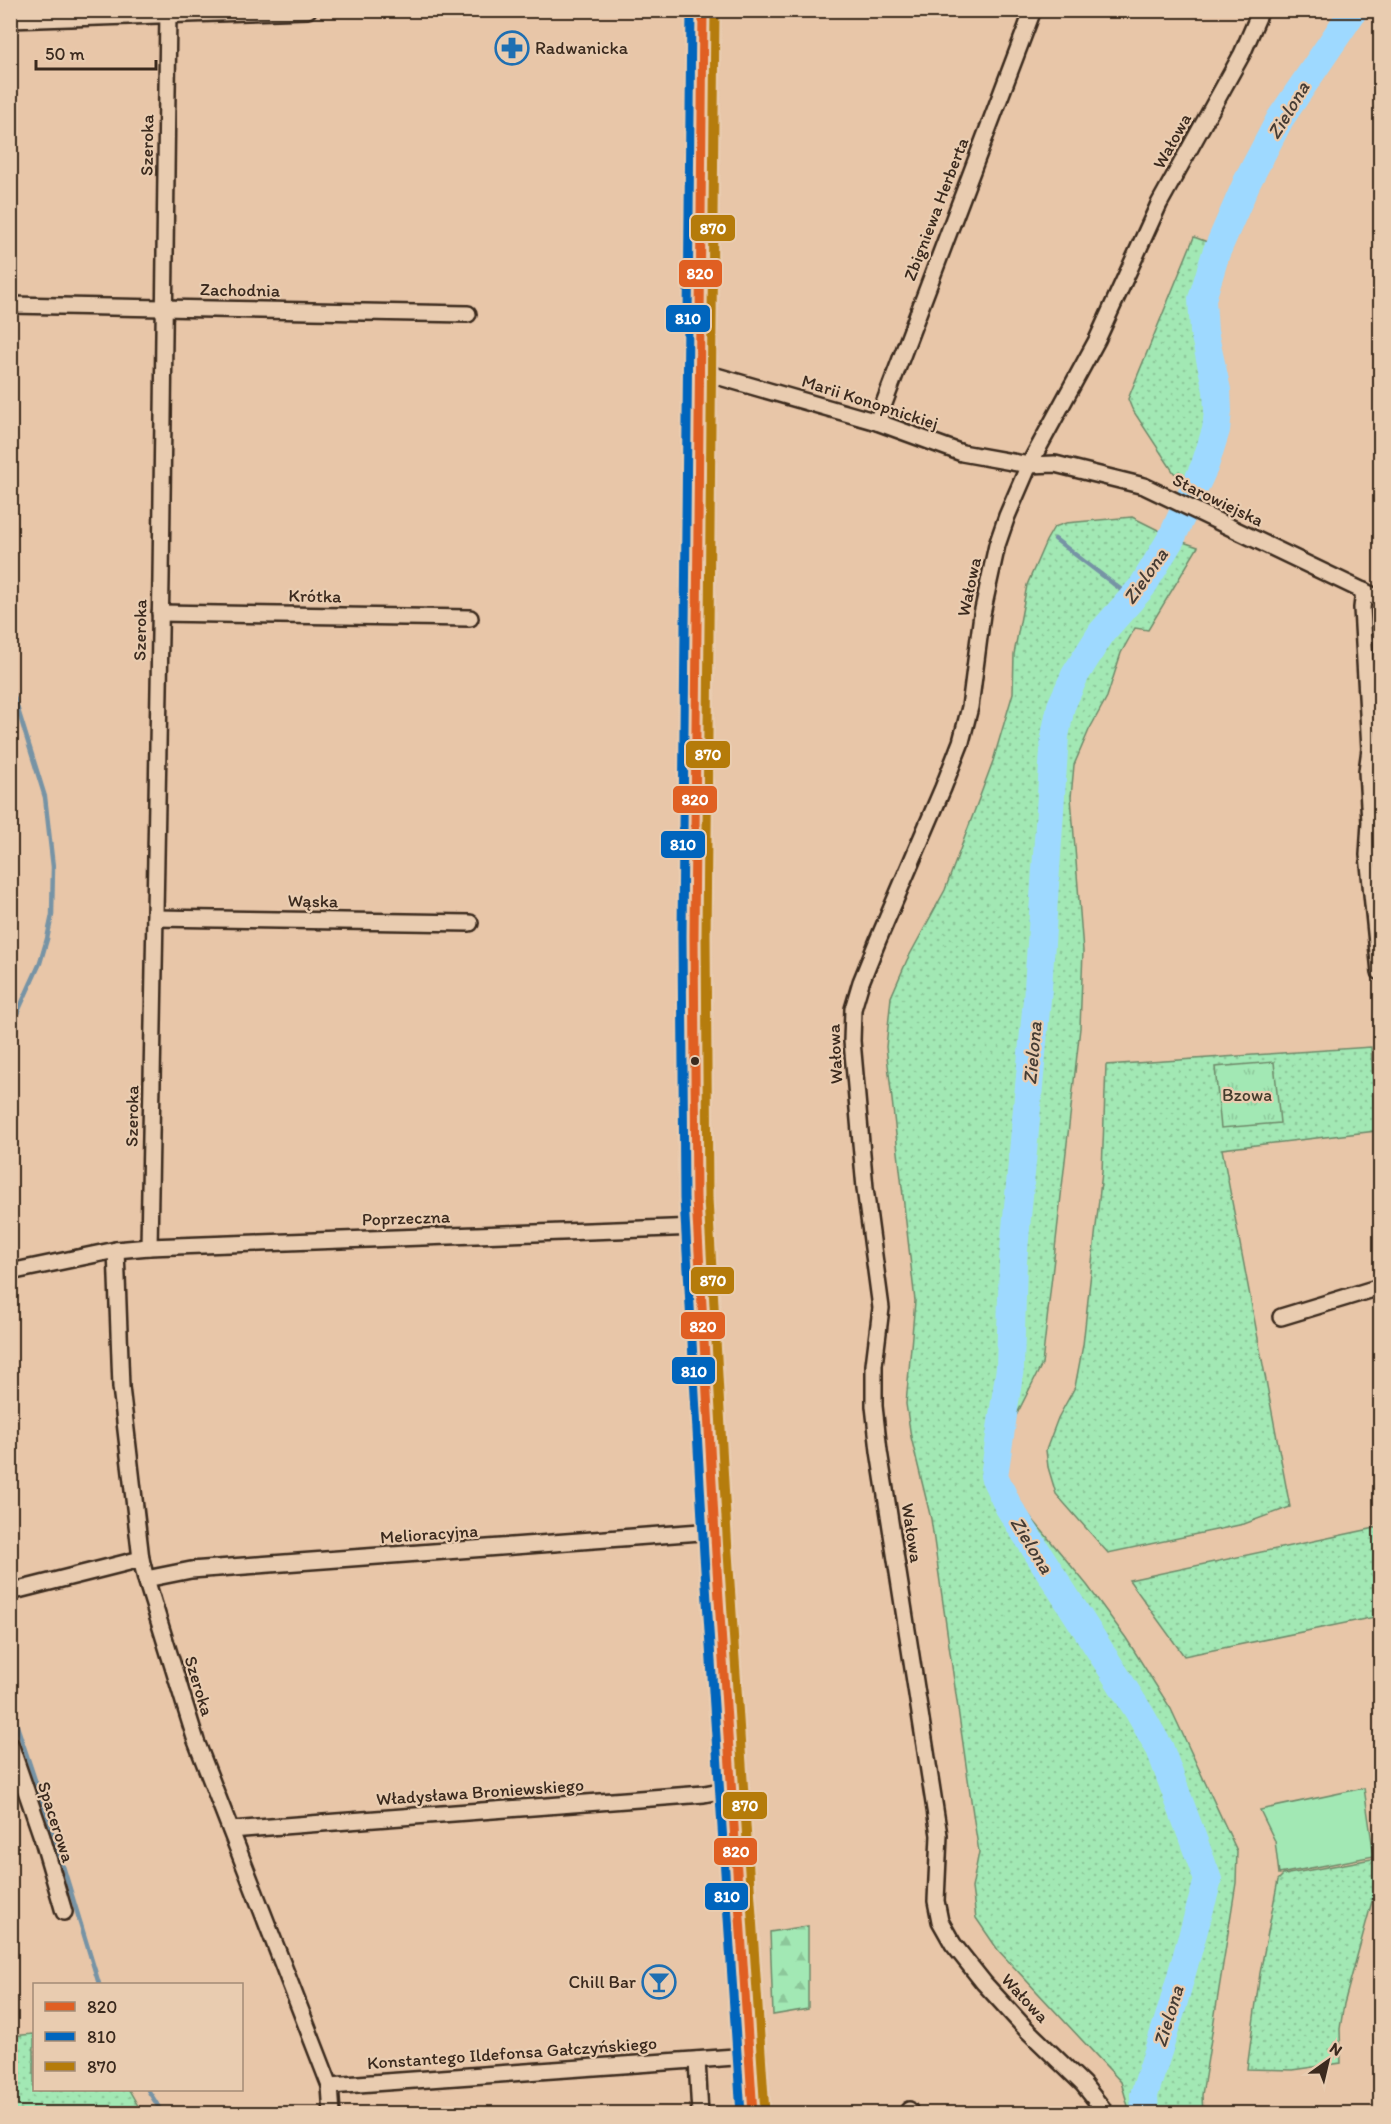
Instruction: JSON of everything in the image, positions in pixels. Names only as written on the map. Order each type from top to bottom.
[{"type":"main road","points":[[703,10],[694,926],[695,1128],[714,1531],[753,2114]]},
{"type":"street","points":[[10,20],[308,10]]},
{"type":"street","name":"Zbigniewa Herberta","points":[[877,422],[1033,10]]},
{"type":"street","name":"Wałowa","points":[[1105,2114],[1083,2084],[1026,2029],[984,1983],[952,1944],[940,1921],[936,1900],[939,1835],[874,1406],[874,1365],[881,1308],[865,1188],[852,1041],[853,1009],[861,982],[892,904],[961,742],[970,707],[982,614],[997,546],[1007,516],[1029,465],[1097,340],[1158,204],[1242,54],[1261,10]]},
{"type":"street","name":"Szeroka","points":[[149,1247],[168,13]]},
{"type":"street","name":"Zachodnia","points":[[10,305],[468,314]]},
{"type":"street","name":"Marii Konopnickiej","points":[[699,371],[877,422],[962,453],[1029,465]]},
{"type":"street","name":"Starowiejska","points":[[1029,465],[1055,464],[1134,483],[1166,496],[1380,599]]},
{"type":"street","points":[[1364,591],[1362,608],[1370,750],[1368,855],[1380,972]]},
{"type":"street","name":"Krótka","points":[[160,614],[470,618]]},
{"type":"street","name":"Wąska","points":[[155,918],[470,922]]},
{"type":"street","name":"Poprzeczna","points":[[10,1272],[116,1250],[149,1247],[698,1227]]},
{"type":"street","name":"Szeroka","points":[[116,1250],[121,1387],[141,1559],[146,1580],[188,1716],[330,2086],[332,2114]]},
{"type":"street","points":[[1281,1317],[1380,1287]]},
{"type":"street","name":"Melioracyjna","points":[[146,1580],[191,1570],[714,1531]]},
{"type":"street","points":[[10,1592],[141,1559]]},
{"type":"street","name":"Spacerowa","points":[[10,1744],[42,1837],[64,1912]]},
{"type":"street","name":"Władysława Broniewskiego","points":[[231,1830],[704,1794],[731,1789]]},
{"type":"street","name":"Konstantego Ildefonsa Gałczyńskiego","points":[[330,2086],[749,2056]]},
{"type":"street","points":[[697,2060],[700,2114]]},
{"type":"green space","points":[[1194,237],[1210,243],[1197,280],[1194,314],[1207,390],[1207,444],[1201,462],[1187,478],[1174,473],[1132,409],[1128,399]]},
{"type":"green space","points":[[1132,517],[1180,541],[1198,547],[1148,630],[1135,628],[1121,653],[1107,697],[1074,765],[1071,797],[1083,951],[1080,1028],[1042,1364],[1012,1424],[1006,1446],[1007,1477],[1019,1503],[1087,1585],[1126,1638],[1171,1709],[1237,1851],[1236,1883],[1202,2095],[1203,2114],[1130,2113],[1121,2082],[998,1950],[976,1918],[972,1888],[979,1852],[931,1519],[911,1437],[906,1404],[915,1301],[886,1047],[891,997],[907,960],[945,890],[993,761],[1013,693],[1014,654],[1027,585],[1046,541],[1054,527],[1066,523]]},
{"type":"green space","points":[[1371,1047],[1376,1131],[1222,1149],[1290,1507],[1244,1524],[1108,1553],[1056,1494],[1048,1467],[1046,1450],[1058,1418],[1075,1387],[1083,1345],[1102,1172],[1106,1065]]},
{"type":"green space","name":"Bzowa","points":[[1274,1062],[1280,1123],[1221,1128],[1215,1067]]},
{"type":"green space","points":[[1380,1527],[1380,1616],[1184,1656],[1129,1580]]},
{"type":"green space","points":[[1364,1788],[1374,1856],[1279,1874],[1275,1841],[1260,1810]]},
{"type":"green space","points":[[1372,1859],[1380,1861],[1380,1872],[1344,2004],[1340,2029],[1341,2063],[1292,2070],[1247,2069],[1260,1973],[1278,1880],[1283,1875]]},
{"type":"green space","points":[[808,1926],[808,2009],[773,2015],[770,1932]]},
{"type":"green space","points":[[33,2034],[33,2091],[130,2091],[142,2113],[11,2113],[11,2036]]},
{"type":"waterway","name":"Zielona","points":[[1145,2114],[1144,2095],[1172,2008],[1208,1880],[1160,1749],[1139,1712],[1008,1506],[994,1476],[1010,1368],[1013,1261],[1038,988],[1055,736],[1061,706],[1075,675],[1102,632],[1142,587],[1172,537],[1205,465],[1216,430],[1218,411],[1217,390],[1204,332],[1202,299],[1216,253],[1247,182],[1280,119],[1354,10]]},
{"type":"waterway","points":[[1055,539],[1132,598]]},
{"type":"waterway","points":[[10,684],[45,797],[53,867],[52,915],[47,939],[40,963],[10,1029]]},
{"type":"waterway","points":[[10,1705],[55,1840],[99,1983]]},
{"type":"waterway","points":[[149,2091],[163,2114]]},
{"type":"transit line","name":"810","points":[[691,10],[682,936],[684,1199],[704,1555],[741,2114]]},
{"type":"transit line","name":"820","points":[[703,10],[694,936],[696,1199],[716,1554],[753,2114]]},
{"type":"transit line","name":"870","points":[[715,10],[706,936],[708,1199],[728,1553],[765,2113]]},
{"type":"place","name":"Radwanicka","points":[[512,48]]},
{"type":"place","name":"Chill Bar","points":[[659,1982]]}]
